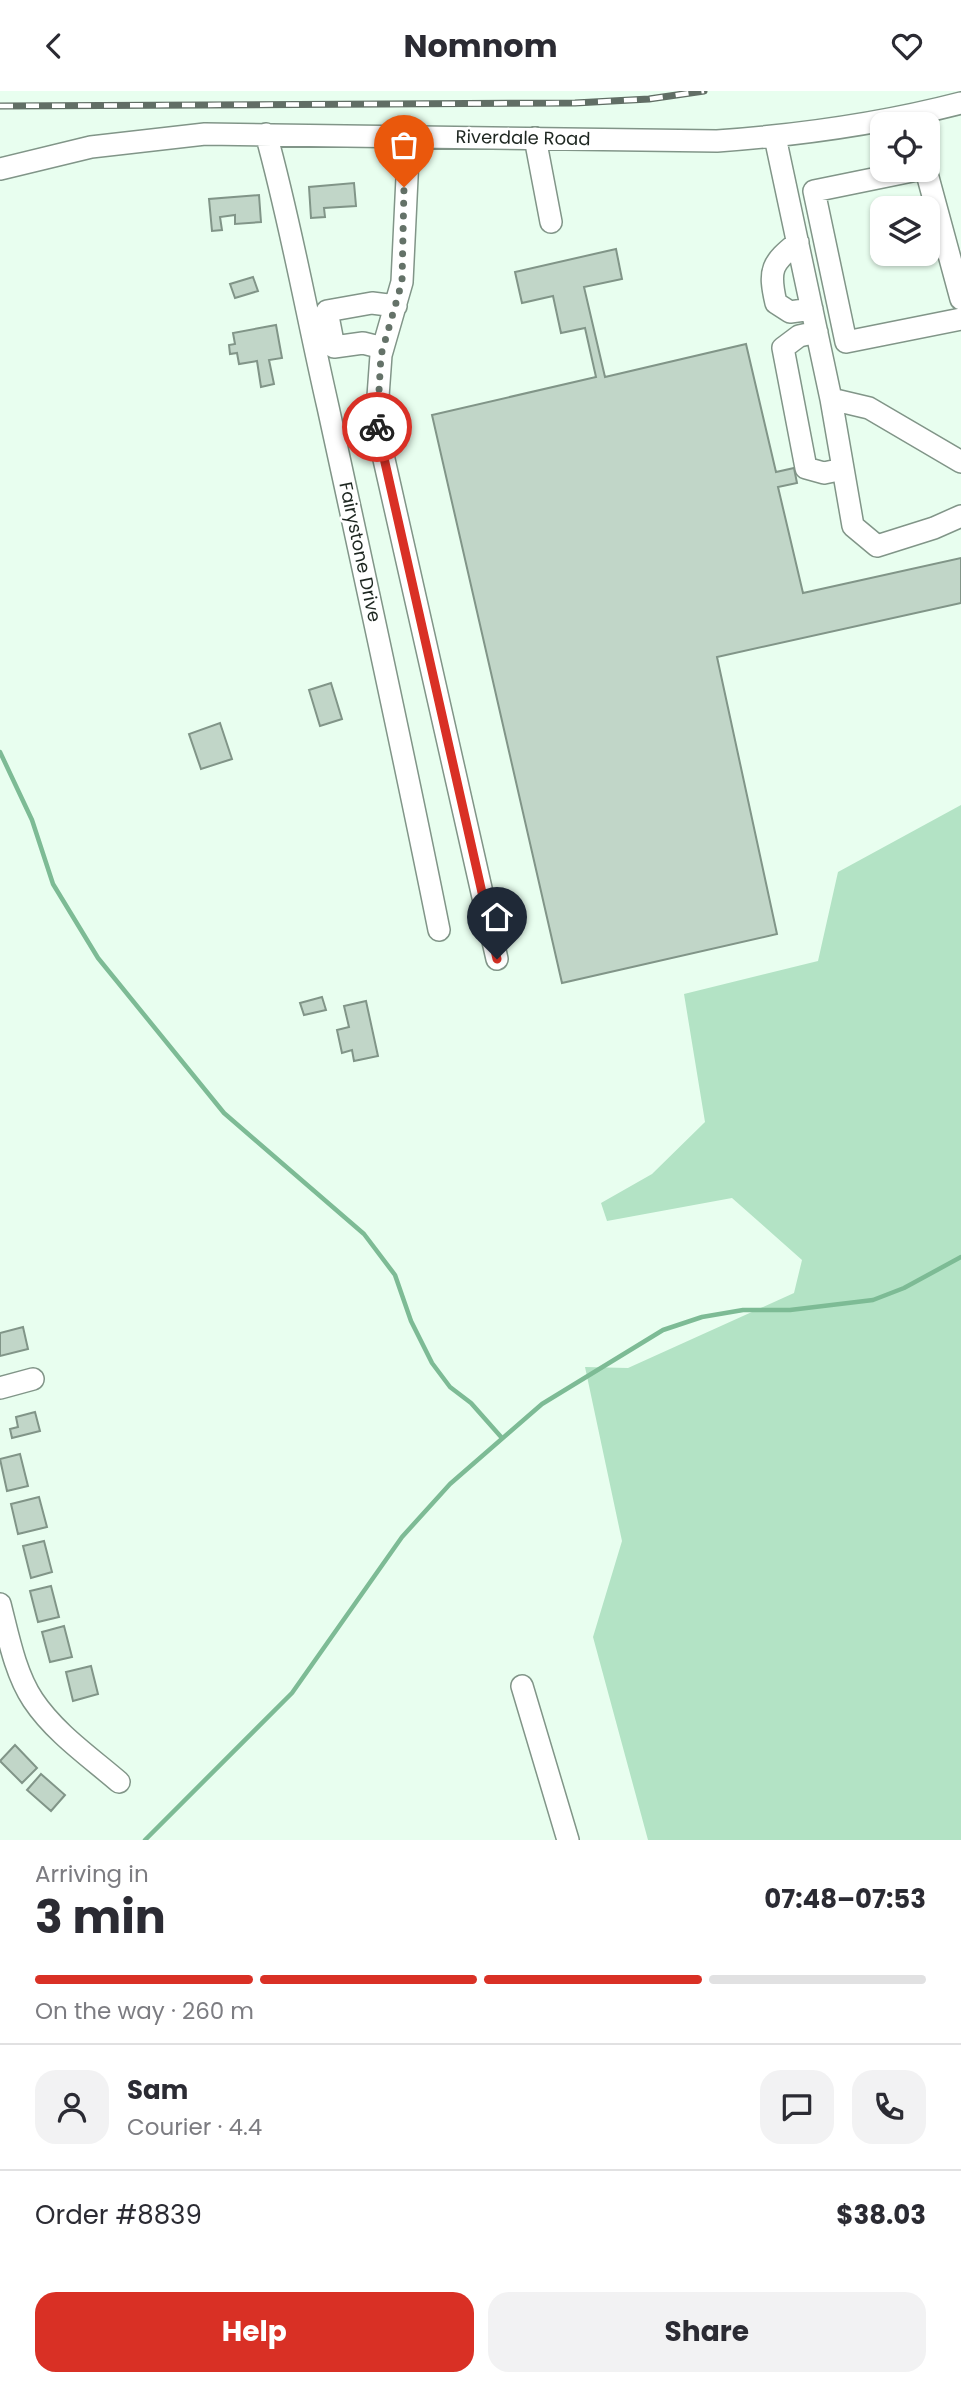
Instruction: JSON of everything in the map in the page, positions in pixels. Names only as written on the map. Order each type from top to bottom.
[{"type":"street","name":"Riverdale Road","points":[[0,169],[69,151],[143,139],[266,134],[717,141],[849,128],[961,103]]},
{"type":"street","name":"Fairystone Drive","points":[[266,134],[290,218],[309,323],[400,732],[439,930]]},
{"type":"street","points":[[409,136],[402,282],[383,348],[376,424],[497,959]]},
{"type":"street","points":[[775,137],[831,399],[853,526],[877,546],[934,528],[961,516]]},
{"type":"street","points":[[535,138],[551,222]]},
{"type":"street","points":[[870,180],[814,191],[846,342],[961,319]]},
{"type":"street","points":[[929,182],[961,299]]},
{"type":"street","points":[[798,242],[775,261],[771,281],[776,303],[790,312],[812,309]]},
{"type":"street","points":[[804,271],[829,269]]},
{"type":"street","points":[[383,348],[363,343],[334,347],[327,311],[372,303],[396,306]]},
{"type":"street","points":[[817,332],[799,336],[783,348],[806,468],[824,473],[843,469]]},
{"type":"street","points":[[831,399],[869,408],[961,462]]},
{"type":"street","points":[[0,1388],[33,1379]]},
{"type":"street","points":[[0,1604],[19,1669],[32,1699],[52,1724],[119,1782]]},
{"type":"street","points":[[522,1686],[568,1840]]},
{"type":"green space","points":[[961,805],[961,1840],[648,1840],[593,1637],[622,1541],[585,1367],[628,1368],[794,1293],[802,1260],[732,1198],[607,1221],[601,1203],[652,1174],[705,1122],[684,994],[818,961],[838,872]]},
{"type":"building","points":[[354,183],[356,206],[324,208],[325,217],[311,218],[309,187]]},
{"type":"building","points":[[259,195],[261,222],[235,224],[235,215],[220,217],[222,230],[212,231],[209,199]]},
{"type":"building","points":[[616,249],[622,279],[584,287],[605,377],[746,344],[776,472],[794,468],[797,483],[778,487],[803,593],[961,558],[961,603],[717,657],[777,934],[562,983],[432,415],[596,377],[585,328],[561,333],[553,296],[522,303],[515,272]]},
{"type":"building","points":[[253,277],[258,291],[235,298],[230,284]]},
{"type":"building","points":[[276,325],[282,358],[269,360],[274,384],[261,387],[257,361],[239,364],[237,353],[230,354],[229,345],[235,344],[233,333]]},
{"type":"building","points":[[331,683],[342,719],[320,726],[309,690]]},
{"type":"building","points":[[220,723],[232,759],[201,769],[189,734]]},
{"type":"building","points":[[322,997],[326,1010],[304,1015],[300,1003]]},
{"type":"building","points":[[366,1001],[378,1056],[354,1061],[352,1050],[342,1053],[337,1030],[349,1027],[344,1006]]},
{"type":"building","points":[[23,1327],[28,1349],[0,1356],[0,1333]]},
{"type":"building","points":[[35,1412],[40,1431],[12,1438],[10,1429],[18,1427],[16,1417]]},
{"type":"building","points":[[20,1454],[28,1486],[7,1491],[0,1459]]},
{"type":"building","points":[[39,1497],[47,1527],[18,1534],[11,1504]]},
{"type":"building","points":[[44,1541],[52,1572],[31,1578],[23,1546]]},
{"type":"building","points":[[51,1586],[59,1617],[38,1622],[30,1591]]},
{"type":"building","points":[[64,1626],[72,1657],[50,1662],[42,1632]]},
{"type":"building","points":[[91,1666],[98,1694],[73,1701],[66,1672]]},
{"type":"building","points":[[15,1745],[37,1768],[22,1783],[0,1761]]},
{"type":"building","points":[[41,1774],[65,1795],[51,1811],[27,1790]]},
{"type":"waterway","points":[[0,752],[32,820],[53,884],[98,958],[224,1113],[364,1234],[395,1275],[411,1321],[432,1363],[450,1387],[471,1403],[502,1438]]},
{"type":"waterway","points":[[145,1840],[292,1693],[402,1537],[450,1484],[542,1404],[663,1330],[702,1317],[743,1310],[790,1310],[873,1300],[904,1288],[961,1257]]},
{"type":"railway","points":[[0,106],[575,103],[649,99],[704,91]]},
{"type":"way so far","points":[[377,427],[381,355],[402,282],[404,187]]},
{"type":"route","points":[[377,427],[497,959]]}]
